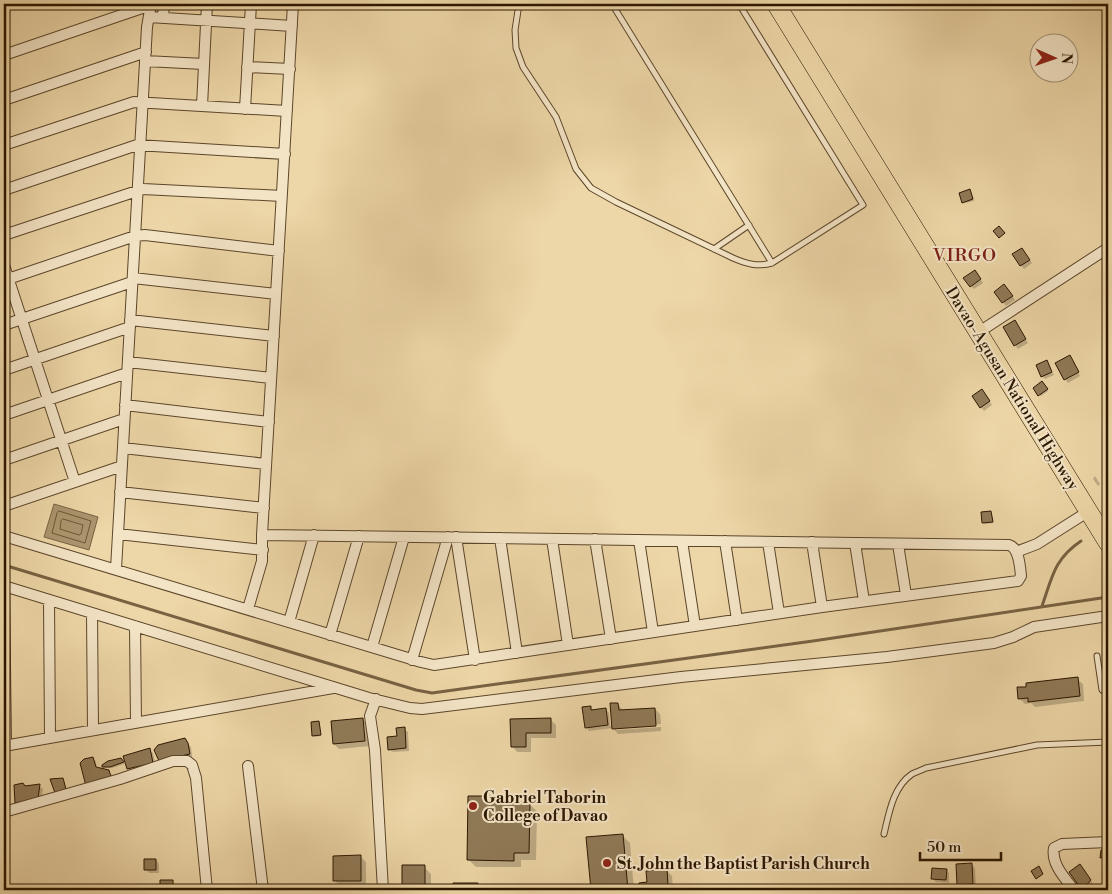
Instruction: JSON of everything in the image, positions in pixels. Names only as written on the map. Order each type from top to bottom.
[{"type":"highway","name":"Davao-Agusan National Highway","points":[[776,4],[1108,543]]},
{"type":"street","points":[[4,55],[151,4],[140,145],[116,569]]},
{"type":"street","points":[[163,18],[164,4]]},
{"type":"street","points":[[202,106],[208,4]]},
{"type":"street","points":[[245,108],[251,4]]},
{"type":"street","points":[[248,609],[260,568],[263,550],[262,535],[293,4]]},
{"type":"street","points":[[149,18],[292,26]]},
{"type":"street","points":[[4,100],[146,56],[204,64]]},
{"type":"street","points":[[247,66],[290,69]]},
{"type":"street","points":[[4,145],[126,104],[143,102],[287,111]]},
{"type":"street","points":[[4,190],[140,145],[284,154]]},
{"type":"street","points":[[4,235],[138,190],[282,196]]},
{"type":"street","points":[[8,279],[135,236],[279,251]]},
{"type":"street","points":[[979,332],[1108,248]]},
{"type":"street","points":[[4,265],[75,482]]},
{"type":"street","points":[[4,326],[133,280],[276,294]]},
{"type":"street","points":[[4,370],[130,324],[274,336]]},
{"type":"street","points":[[128,362],[271,378]]},
{"type":"street","points":[[4,415],[127,373]]},
{"type":"street","points":[[125,406],[269,422]]},
{"type":"street","points":[[4,460],[124,419]]},
{"type":"street","points":[[123,448],[266,464]]},
{"type":"street","points":[[4,506],[122,466]]},
{"type":"street","points":[[120,492],[264,508]]},
{"type":"street","points":[[1016,552],[1037,544],[1089,511]]},
{"type":"street","points":[[118,534],[263,550]]},
{"type":"street","points":[[4,536],[412,660],[434,665],[779,613],[1018,581],[1021,576],[1014,546],[1009,545],[262,535]]},
{"type":"street","points":[[289,622],[314,535]]},
{"type":"street","points":[[330,635],[359,536]]},
{"type":"street","points":[[372,647],[404,537]]},
{"type":"street","points":[[412,660],[452,537]]},
{"type":"street","points":[[452,537],[475,660]]},
{"type":"street","points":[[500,538],[517,653]]},
{"type":"street","points":[[552,539],[568,645]]},
{"type":"street","points":[[596,539],[611,639]]},
{"type":"street","points":[[639,540],[653,632]]},
{"type":"street","points":[[682,540],[695,626]]},
{"type":"street","points":[[725,541],[737,620]]},
{"type":"street","points":[[768,542],[779,613]]},
{"type":"street","points":[[812,542],[822,607]]},
{"type":"street","points":[[855,543],[864,601]]},
{"type":"street","points":[[898,544],[906,596]]},
{"type":"street","points":[[337,687],[5,745],[4,587],[337,687],[376,700],[410,708],[436,708],[681,677],[887,657],[1002,641],[1040,626],[1108,616]]},
{"type":"street","points":[[49,600],[50,738]]},
{"type":"street","points":[[92,613],[93,730]]},
{"type":"street","points":[[135,626],[136,723]]},
{"type":"street","points":[[376,700],[370,716],[375,750],[383,890]]},
{"type":"street","points":[[4,812],[87,789],[173,761],[187,761],[192,766],[196,778],[207,890]]},
{"type":"street","points":[[248,766],[263,890]]},
{"type":"street","points":[[1074,890],[1054,861],[1054,848],[1062,844],[1108,842]]},
{"type":"lane","points":[[519,4],[515,30],[516,48],[523,67],[556,118],[576,169],[591,188],[616,202],[746,264],[763,265],[772,262],[863,205],[739,4]]},
{"type":"lane","points":[[612,4],[772,262]]},
{"type":"lane","points":[[714,248],[749,225]]},
{"type":"lane","points":[[1097,656],[1102,690],[1108,693]]},
{"type":"lane","points":[[884,834],[891,807],[899,788],[912,774],[926,768],[1037,745],[1108,742]]},
{"type":"water","points":[[54,504],[98,517],[89,550],[44,537]]},
{"type":"building","points":[[970,189],[973,199],[962,203],[959,193]]},
{"type":"building","points":[[999,226],[1005,233],[999,238],[993,231]]},
{"type":"building","points":[[1022,248],[1030,260],[1020,266],[1012,254]]},
{"type":"building","points":[[975,270],[981,279],[970,287],[963,278]]},
{"type":"building","points":[[1004,284],[1013,296],[1002,303],[994,292]]},
{"type":"building","points":[[1015,320],[1026,339],[1014,346],[1003,327]]},
{"type":"building","points":[[1070,355],[1079,372],[1064,380],[1055,363]]},
{"type":"building","points":[[1047,360],[1052,372],[1041,377],[1036,365]]},
{"type":"building","points":[[1042,381],[1048,389],[1038,396],[1033,388]]},
{"type":"building","points":[[982,389],[990,401],[980,408],[972,396]]},
{"type":"building","points":[[991,511],[993,522],[982,523],[981,512]]},
{"type":"building","points":[[1078,677],[1080,696],[1028,702],[1028,698],[1018,699],[1017,687],[1026,687],[1026,683]]},
{"type":"building","points":[[610,703],[618,703],[619,710],[655,708],[656,726],[612,729]]},
{"type":"building","points":[[591,706],[591,710],[606,708],[608,725],[585,728],[582,707]]},
{"type":"building","points":[[363,718],[365,741],[333,744],[331,721]]},
{"type":"building","points":[[551,718],[551,733],[526,733],[526,747],[511,747],[510,719]]},
{"type":"building","points":[[319,721],[321,735],[312,736],[311,722]]},
{"type":"building","points":[[405,727],[406,748],[388,750],[387,737],[397,736],[396,728]]},
{"type":"building","points":[[185,738],[190,754],[159,761],[154,750],[158,745]]},
{"type":"building","points":[[150,748],[153,763],[127,769],[123,756]]},
{"type":"building","points":[[93,757],[96,767],[109,770],[111,777],[86,786],[80,763],[84,759]]},
{"type":"building","points":[[121,758],[124,762],[110,767],[102,767],[108,761]]},
{"type":"building","points":[[63,778],[66,789],[55,793],[50,779]]},
{"type":"building","points":[[23,783],[25,786],[40,784],[38,799],[15,803],[14,785]]},
{"type":"building","points":[[468,796],[514,796],[514,802],[530,802],[529,853],[514,853],[514,861],[467,860]]},
{"type":"building","name":"St. John the Baptist Parish Church","points":[[623,834],[628,890],[591,890],[586,837]]},
{"type":"building","points":[[1107,848],[1108,856],[1100,858],[1101,850]]},
{"type":"building","points":[[361,855],[361,881],[333,881],[333,856]]},
{"type":"building","points":[[144,859],[156,859],[156,870],[144,870]]},
{"type":"building","points":[[972,863],[973,884],[957,885],[956,864]]},
{"type":"building","points":[[1080,864],[1091,880],[1082,890],[1069,872]]},
{"type":"building","points":[[402,865],[425,865],[425,890],[402,890]]},
{"type":"building","points":[[1039,866],[1043,874],[1036,879],[1031,871]]},
{"type":"building","points":[[932,868],[947,869],[946,880],[931,879]]},
{"type":"building","points":[[667,869],[668,885],[656,886],[657,890],[640,890],[639,883],[647,882],[646,871]]},
{"type":"building","points":[[160,880],[173,880],[173,890],[160,890]]},
{"type":"building","points":[[453,883],[478,883],[478,890],[453,890]]},
{"type":"waterway","points":[[1042,606],[1059,562],[1081,541]]},
{"type":"waterway","points":[[4,565],[416,690],[432,693],[813,641],[1108,597]]},
{"type":"place","name":"Gabriel Taborin College of Davao","points":[[473,806]]},
{"type":"place","name":"St. John the Baptist Parish Church","points":[[607,863]]},
{"type":"district","name":"VIRGO","points":[[965,255]]}]
